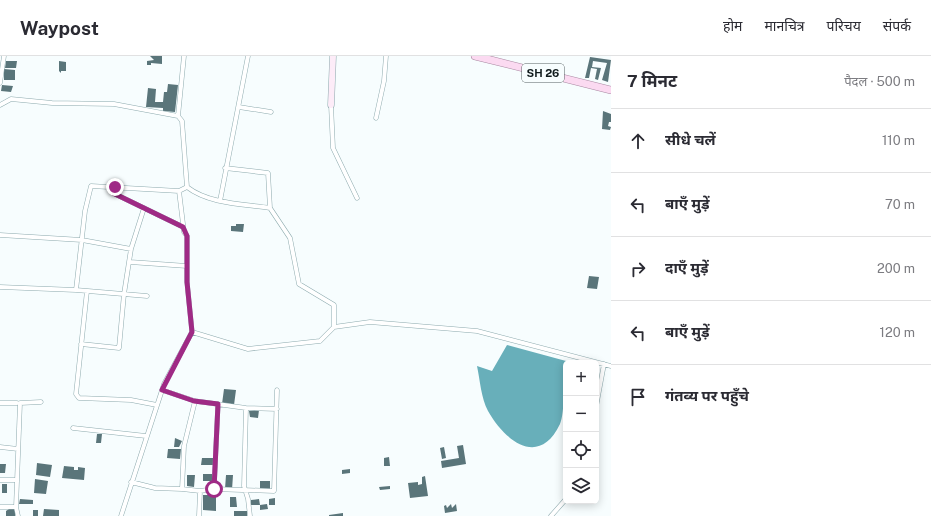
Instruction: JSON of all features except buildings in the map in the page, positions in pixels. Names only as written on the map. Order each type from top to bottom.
[{"type":"main road","name":"SH 26","points":[[475,56],[611,90]]},
{"type":"street","points":[[0,83],[4,56]]},
{"type":"street","points":[[178,116],[184,56]]},
{"type":"street","points":[[220,201],[225,168],[239,107],[248,56]]},
{"type":"street","points":[[333,56],[331,105],[332,148],[357,198]]},
{"type":"street","points":[[376,118],[384,81],[386,56]]},
{"type":"street","points":[[0,104],[11,100],[52,103],[114,104],[178,116],[182,121],[187,187]]},
{"type":"street","points":[[239,107],[271,112]]},
{"type":"street","points":[[225,168],[268,173],[270,208],[290,238],[299,284],[334,305],[334,327]]},
{"type":"street","points":[[76,290],[84,211],[91,186],[178,192],[187,187]]},
{"type":"street","points":[[187,187],[194,192],[220,201],[270,208]]},
{"type":"street","points":[[110,188],[113,193],[183,227]]},
{"type":"street","points":[[121,516],[162,390],[192,332],[187,282],[187,236],[183,227],[178,192]]},
{"type":"street","points":[[81,344],[119,348],[124,294],[131,249],[144,208]]},
{"type":"street","points":[[0,235],[82,240],[131,249]]},
{"type":"street","points":[[130,262],[187,266]]},
{"type":"street","points":[[0,287],[76,290],[147,296]]},
{"type":"street","points":[[87,291],[76,394],[79,398],[131,400],[157,405]]},
{"type":"street","points":[[192,332],[248,349],[320,341],[334,327],[370,322],[477,331],[611,366]]},
{"type":"street","points":[[598,396],[604,364]]},
{"type":"street","points":[[162,390],[194,401],[246,408],[278,409]]},
{"type":"street","points":[[131,482],[155,488],[182,488],[200,491],[214,489],[245,492],[274,491],[278,409],[277,390]]},
{"type":"street","points":[[182,488],[184,446],[194,401]]},
{"type":"street","points":[[18,516],[16,507],[20,403],[41,402]]},
{"type":"street","points":[[0,403],[17,403]]},
{"type":"street","points":[[214,489],[218,404]]},
{"type":"street","points":[[246,408],[244,486],[248,499],[250,516]]},
{"type":"street","points":[[73,428],[146,436]]},
{"type":"street","points":[[0,448],[18,449]]},
{"type":"street","points":[[0,480],[17,480]]},
{"type":"street","points":[[200,491],[200,516]]},
{"type":"street","points":[[552,516],[563,503]]},
{"type":"street","points":[[0,507],[16,507]]},
{"type":"water","points":[[507,345],[563,360],[562,419],[552,437],[542,445],[532,447],[522,445],[503,432],[495,422],[488,411],[482,395],[477,366],[492,371]]},
{"type":"route","points":[[115,187],[110,188],[113,193],[183,227],[187,236],[187,282],[192,332],[162,390],[194,401],[218,404],[214,461],[214,489]]}]
